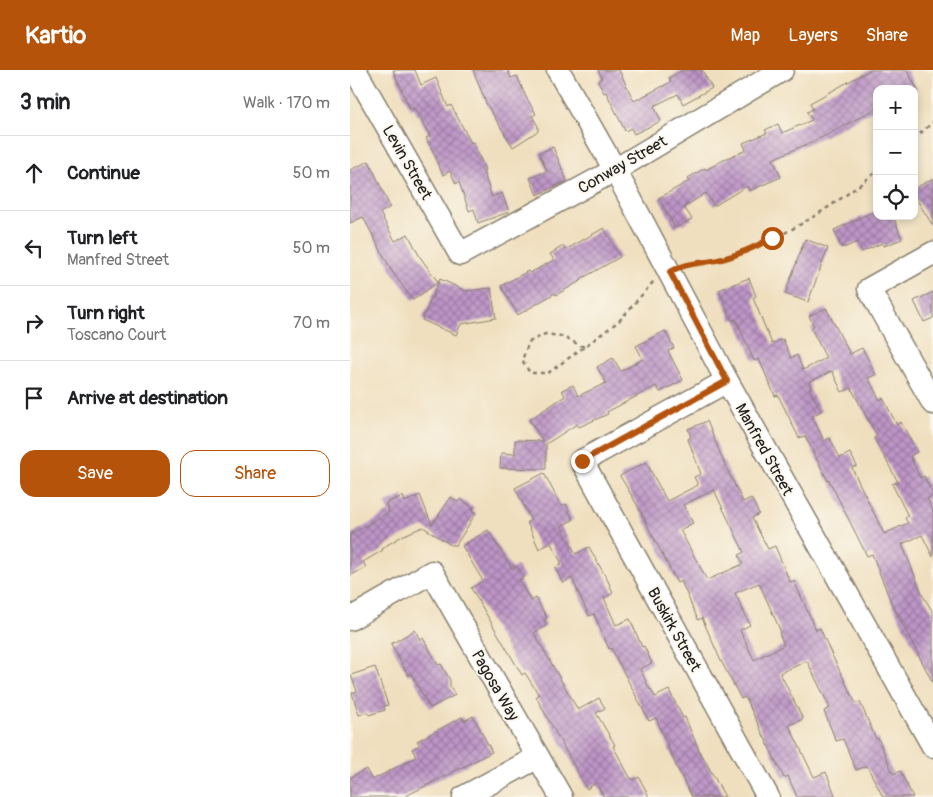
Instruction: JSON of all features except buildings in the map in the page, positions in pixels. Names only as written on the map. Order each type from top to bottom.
[{"type":"street","name":"Levin Street","points":[[355,70],[460,254]]},
{"type":"street","name":"Manfred Street","points":[[558,70],[615,170],[727,381],[933,746]]},
{"type":"street","name":"Conway Street","points":[[460,254],[615,170],[751,78],[782,70]]},
{"type":"street","points":[[933,253],[869,289],[933,403]]},
{"type":"street","name":"Buskirk Street","points":[[727,381],[582,461],[768,797]]},
{"type":"street","name":"Pagosa Way","points":[[350,619],[432,572],[560,797]]},
{"type":"street","points":[[464,797],[538,757]]},
{"type":"path","points":[[918,135],[933,122]]},
{"type":"path","points":[[584,347],[561,336],[545,334],[529,342],[522,360],[530,373],[548,373],[584,347],[618,321],[652,282],[682,265],[725,258],[751,249],[803,222],[873,174]]},
{"type":"route","points":[[582,461],[727,381],[670,272],[682,265],[725,258],[751,249],[772,238]]}]
